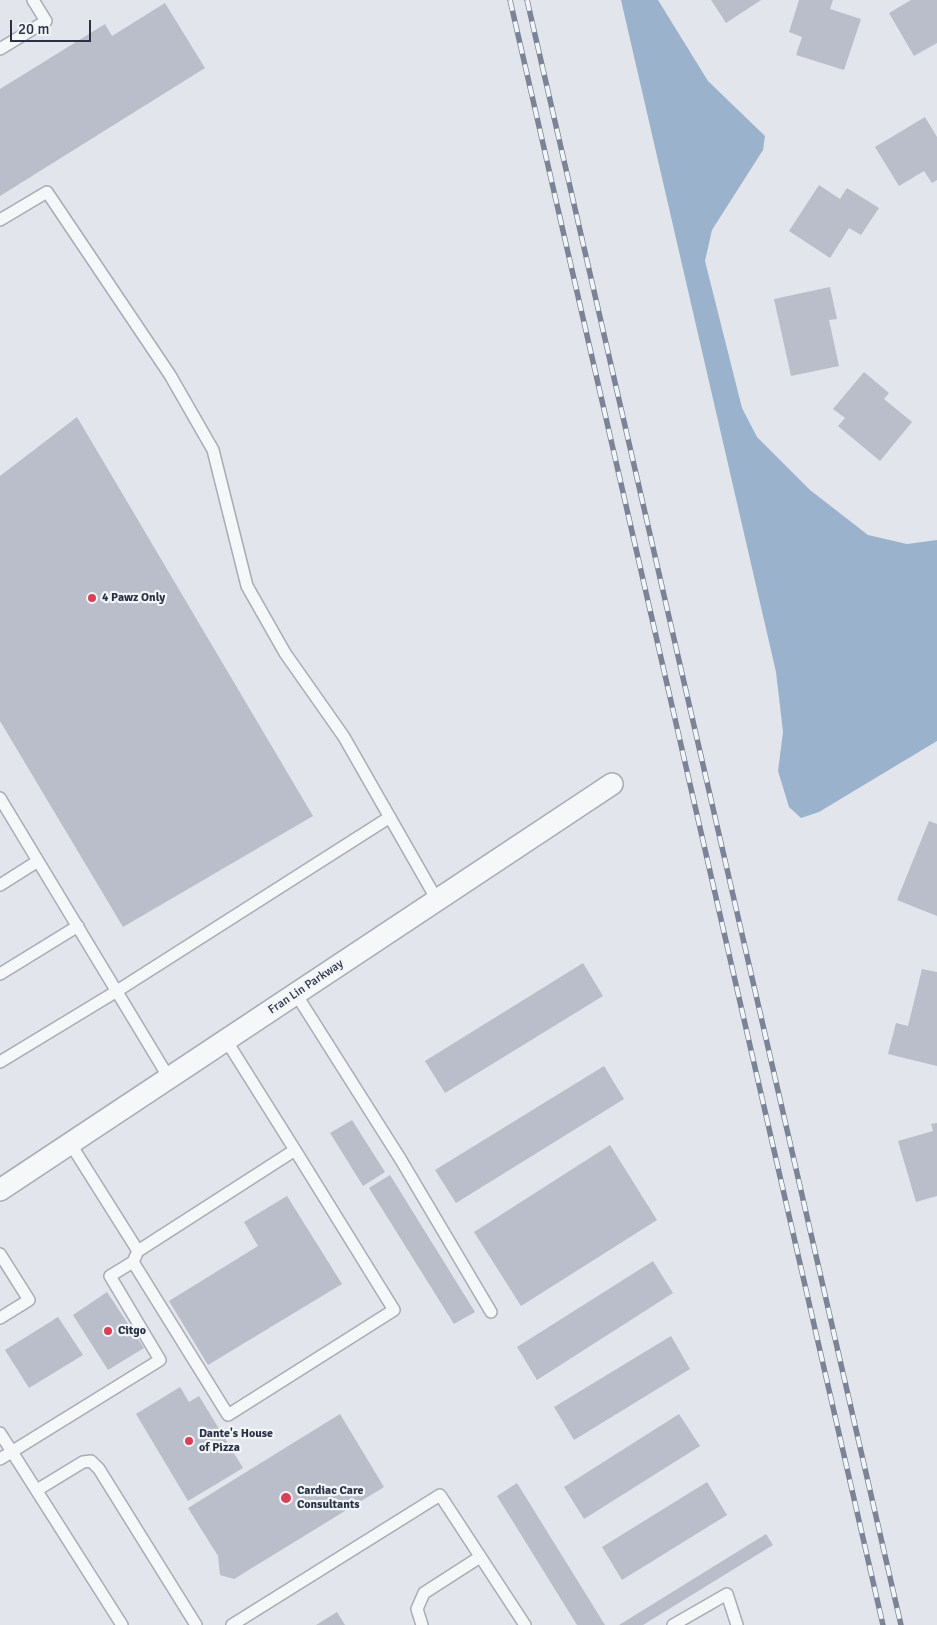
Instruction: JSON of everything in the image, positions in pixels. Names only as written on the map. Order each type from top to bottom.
[{"type":"street","name":"Fran Lin Parkway","points":[[0,1190],[612,784]]},
{"type":"lane","points":[[0,49],[46,21],[33,0]]},
{"type":"lane","points":[[0,220],[47,192],[170,375],[213,450],[247,586],[285,653],[344,736],[437,900]]},
{"type":"lane","points":[[0,799],[169,1078]]},
{"type":"lane","points":[[0,1062],[117,991],[390,817]]},
{"type":"lane","points":[[0,885],[38,861]]},
{"type":"lane","points":[[0,974],[78,926]]},
{"type":"lane","points":[[296,994],[401,1160],[491,1312]]},
{"type":"lane","points":[[133,1262],[228,1415],[394,1310],[226,1040]]},
{"type":"lane","points":[[70,1143],[138,1251]]},
{"type":"lane","points":[[0,1459],[160,1360],[110,1276],[133,1262],[138,1251],[295,1150]]},
{"type":"lane","points":[[0,1254],[30,1300],[0,1318]]},
{"type":"lane","points":[[0,1433],[122,1625]]},
{"type":"lane","points":[[37,1490],[83,1462],[91,1461],[99,1469],[196,1625]]},
{"type":"lane","points":[[232,1625],[440,1495],[524,1625]]},
{"type":"lane","points":[[422,1625],[417,1609],[424,1593],[480,1557]]},
{"type":"lane","points":[[673,1625],[727,1594],[737,1625]]},
{"type":"water","points":[[621,0],[658,0],[708,81],[765,136],[763,150],[712,230],[705,261],[742,408],[757,437],[810,490],[868,535],[907,544],[937,540],[937,741],[819,812],[801,818],[789,807],[778,771],[783,732],[776,672]]},
{"type":"building","points":[[711,0],[761,0],[726,23]]},
{"type":"building","points":[[799,0],[833,0],[830,9],[861,19],[844,70],[796,55],[802,37],[789,32]]},
{"type":"building","points":[[911,0],[937,0],[937,43],[914,56],[889,13]]},
{"type":"building","points":[[165,3],[205,68],[0,196],[0,89],[105,24],[112,36]]},
{"type":"building","points":[[925,117],[937,137],[937,180],[932,183],[924,171],[899,186],[875,147]]},
{"type":"building","points":[[819,185],[840,199],[847,188],[879,208],[861,235],[849,228],[830,258],[789,231]]},
{"type":"building","points":[[830,287],[837,319],[829,320],[839,366],[791,376],[774,299]]},
{"type":"building","points":[[864,372],[889,393],[884,399],[912,422],[880,461],[838,426],[845,418],[833,409]]},
{"type":"building","name":"4 Pawz Only","points":[[77,417],[313,816],[123,927],[0,721],[0,476]]},
{"type":"building","points":[[929,821],[937,824],[937,916],[897,900]]},
{"type":"building","points":[[583,963],[603,996],[445,1093],[425,1061]]},
{"type":"building","points":[[922,969],[937,972],[937,1066],[888,1054],[896,1023],[908,1026]]},
{"type":"building","points":[[604,1066],[624,1099],[456,1203],[435,1170]]},
{"type":"building","points":[[352,1120],[385,1172],[363,1186],[330,1133]]},
{"type":"building","points":[[937,1123],[937,1196],[916,1202],[898,1141],[933,1131],[931,1124]]},
{"type":"building","points":[[610,1145],[657,1220],[521,1306],[474,1232]]},
{"type":"building","points":[[390,1175],[475,1312],[454,1324],[369,1188]]},
{"type":"building","points":[[287,1196],[342,1284],[208,1365],[169,1301],[258,1246],[244,1222]]},
{"type":"building","points":[[653,1261],[673,1293],[537,1380],[517,1347]]},
{"type":"building","name":"Citgo","points":[[107,1292],[144,1348],[108,1370],[73,1315]]},
{"type":"building","points":[[58,1317],[83,1355],[29,1388],[5,1350]]},
{"type":"building","points":[[671,1336],[690,1369],[574,1440],[554,1407]]},
{"type":"building","name":"Dante's House of Pizza","points":[[180,1387],[189,1402],[199,1396],[243,1468],[188,1501],[136,1414]]},
{"type":"building","name":"Cardiac Care Consultants","points":[[340,1414],[384,1487],[234,1579],[220,1575],[218,1556],[188,1508]]},
{"type":"building","points":[[679,1414],[700,1446],[584,1519],[564,1487]]},
{"type":"building","points":[[707,1482],[727,1515],[622,1580],[602,1547]]},
{"type":"building","points":[[517,1483],[605,1625],[577,1625],[497,1496]]},
{"type":"building","points":[[766,1534],[773,1545],[643,1625],[619,1625]]},
{"type":"building","points":[[337,1612],[345,1625],[316,1625]]},
{"type":"railway","points":[[510,0],[883,1625]]},
{"type":"railway","points":[[527,0],[901,1625]]},
{"type":"place","name":"4 Pawz Only","points":[[92,598]]},
{"type":"place","name":"Citgo","points":[[108,1331]]},
{"type":"place","name":"Dante's House of Pizza","points":[[189,1441]]},
{"type":"place","name":"Cardiac Care Consultants","points":[[286,1498]]}]
